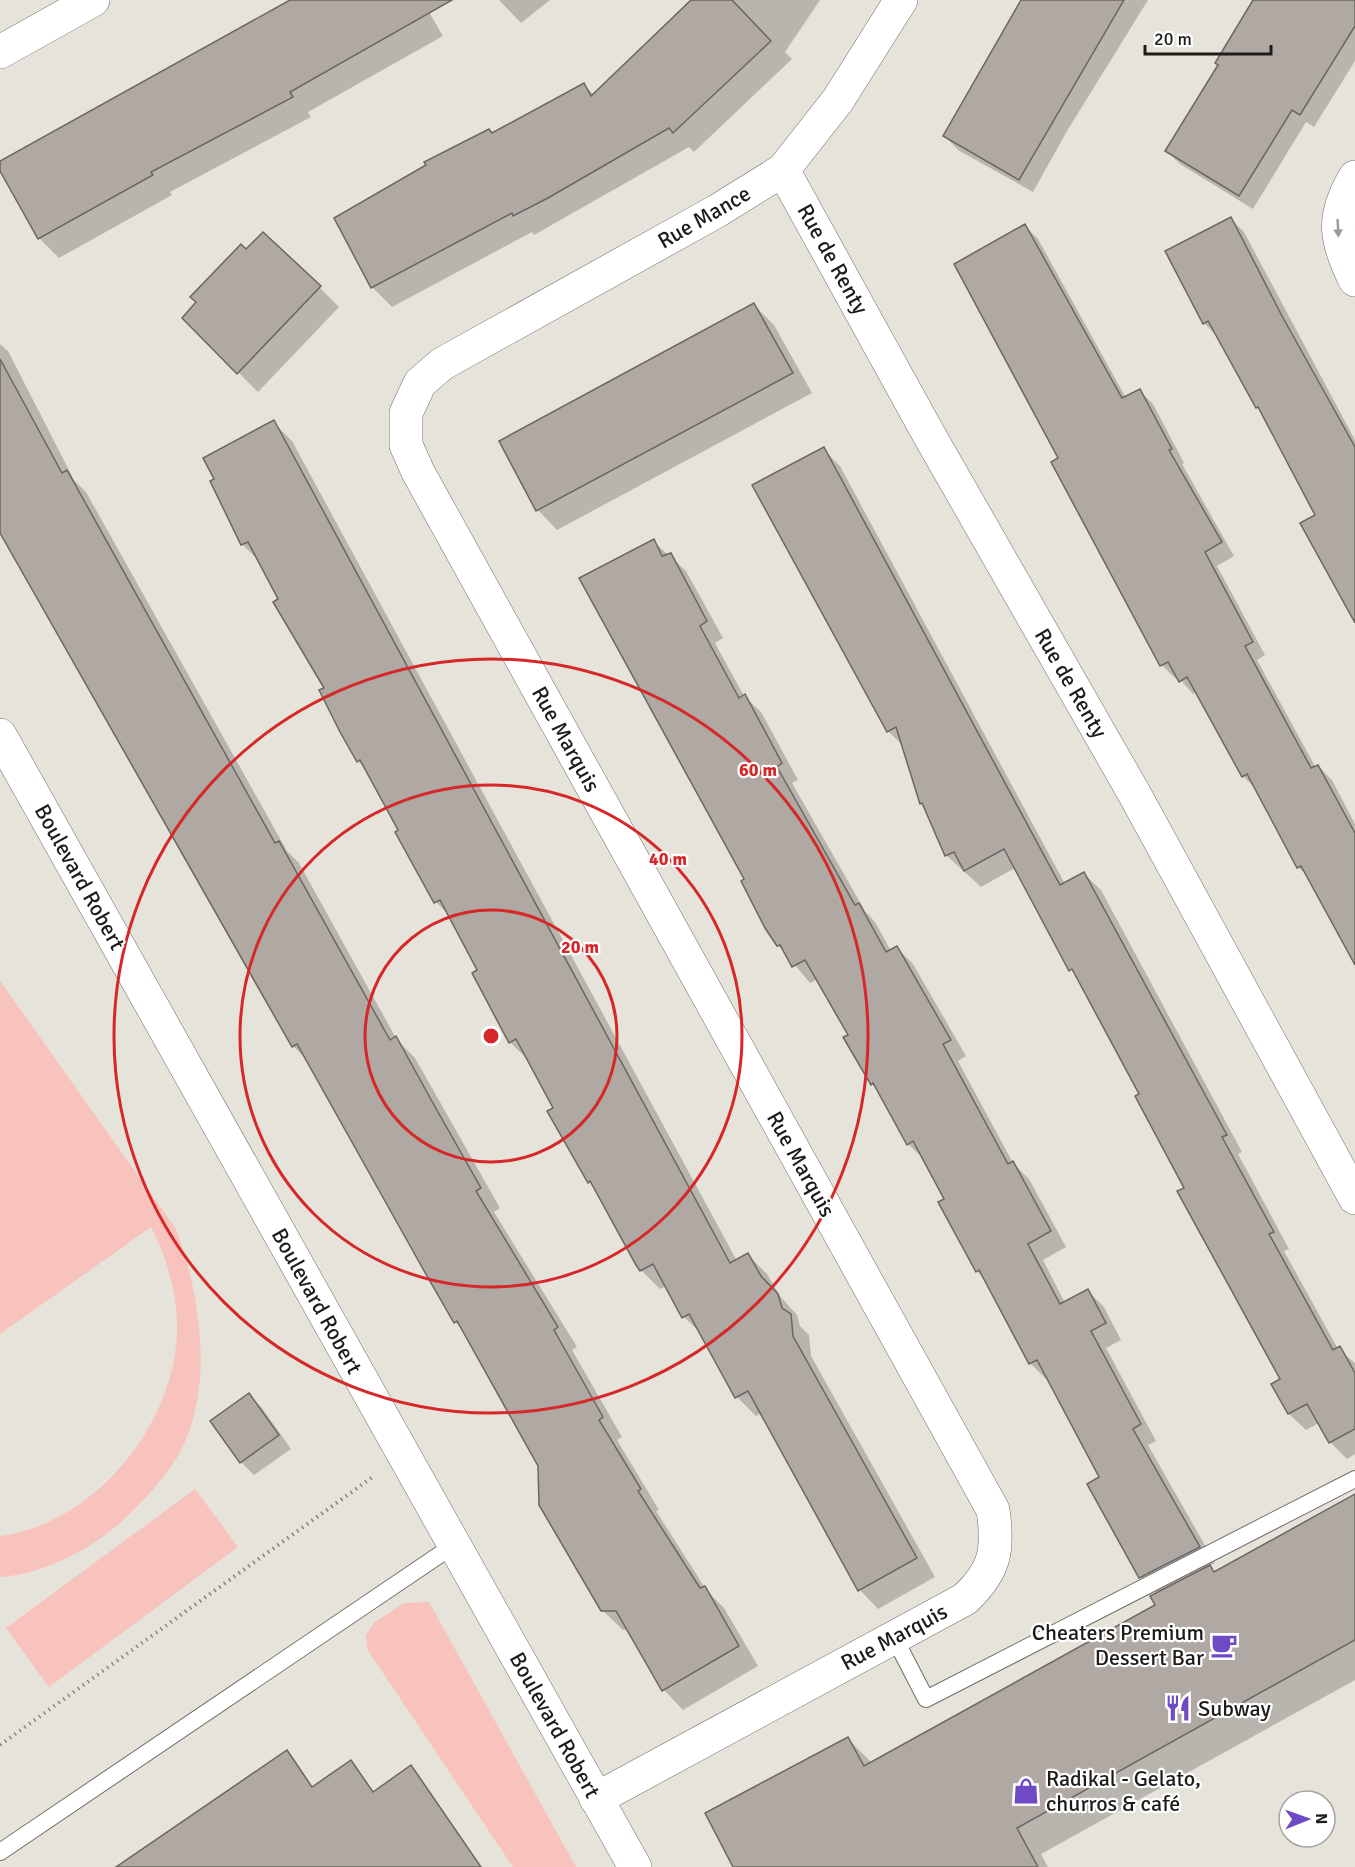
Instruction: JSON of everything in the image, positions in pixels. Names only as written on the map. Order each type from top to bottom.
[{"type":"street","points":[[0,52],[93,0]]},
{"type":"street","name":"Rue Mance","points":[[442,364],[717,212],[783,170],[838,100],[901,0]]},
{"type":"street","name":"Rue de Renty","points":[[783,170],[928,433],[1136,795],[1355,1198]]},
{"type":"street","points":[[1355,177],[1341,203],[1337,220],[1343,256],[1355,280]]},
{"type":"street","name":"Rue Marquis","points":[[442,364],[420,383],[406,413],[405,445],[993,1510],[997,1535],[994,1558],[984,1581],[965,1599],[596,1798]]},
{"type":"street","name":"Boulevard Robert","points":[[0,735],[635,1867]]},
{"type":"lane","points":[[894,1637],[926,1699],[1355,1479]]},
{"type":"lane","points":[[0,1852],[454,1545]]},
{"type":"path","points":[[0,1744],[404,1455]]},
{"type":"shaded area","points":[[0,981],[176,1229],[185,1256],[198,1314],[200,1375],[189,1433],[176,1459],[137,1507],[96,1542],[66,1559],[33,1571],[0,1577],[0,1536],[36,1527],[69,1511],[99,1489],[126,1461],[148,1429],[164,1395],[174,1359],[177,1322],[175,1297],[169,1273],[151,1227],[0,1334]]},
{"type":"shaded area","points":[[195,1489],[238,1547],[49,1687],[6,1628]]},
{"type":"shaded area","points":[[429,1602],[576,1867],[513,1867],[367,1649],[366,1635],[374,1623],[404,1603]]},
{"type":"building","points":[[290,0],[452,0],[290,92],[293,97],[151,172],[153,175],[38,239],[0,171],[0,161]]},
{"type":"building","points":[[691,0],[732,0],[771,41],[673,133],[669,128],[548,198],[513,216],[512,213],[371,288],[334,218],[426,165],[424,162],[489,129],[492,133],[584,83],[591,96]]},
{"type":"building","points":[[1021,0],[1124,0],[1019,180],[943,136]]},
{"type":"building","points":[[1253,0],[1355,0],[1355,26],[1300,115],[1292,110],[1239,196],[1165,151],[1218,65],[1215,63]]},
{"type":"building","points":[[1231,217],[1282,316],[1355,447],[1355,623],[1300,523],[1315,515],[1258,407],[1256,408],[1208,321],[1203,324],[1165,251]]},
{"type":"building","points":[[1025,224],[1122,398],[1140,389],[1172,449],[1169,450],[1222,542],[1205,552],[1253,642],[1245,646],[1311,768],[1318,765],[1355,833],[1355,965],[1301,866],[1297,868],[1247,774],[1242,777],[1187,677],[1179,682],[1168,662],[1160,666],[1051,462],[1058,458],[954,264]]},
{"type":"building","points":[[263,232],[321,286],[237,374],[182,318],[196,302],[190,297],[241,244],[246,249]]},
{"type":"building","points":[[754,303],[793,373],[536,511],[499,441]]},
{"type":"building","points":[[0,359],[62,473],[67,470],[275,843],[279,841],[390,1040],[396,1036],[481,1188],[476,1191],[558,1327],[554,1330],[603,1417],[599,1420],[641,1489],[638,1491],[700,1588],[705,1586],[739,1646],[662,1691],[616,1611],[601,1611],[539,1505],[538,1466],[457,1321],[454,1323],[423,1269],[297,1044],[292,1047],[0,533]]},
{"type":"building","points":[[274,420],[730,1263],[748,1253],[761,1276],[778,1294],[782,1308],[791,1314],[793,1336],[917,1558],[858,1591],[748,1391],[735,1398],[689,1314],[682,1318],[653,1264],[640,1271],[636,1265],[590,1181],[588,1183],[547,1111],[553,1108],[516,1039],[509,1043],[472,973],[477,970],[440,900],[434,903],[395,832],[398,830],[360,760],[357,762],[340,732],[319,690],[324,688],[273,602],[278,599],[248,542],[241,545],[210,481],[214,479],[203,458]]},
{"type":"building","points":[[824,447],[1060,885],[1084,872],[1227,1135],[1222,1137],[1274,1232],[1269,1234],[1333,1350],[1340,1346],[1355,1373],[1355,1429],[1329,1443],[1307,1404],[1288,1414],[1271,1384],[1280,1379],[1177,1191],[1184,1188],[1135,1096],[1139,1094],[1072,969],[1069,971],[1004,849],[964,871],[954,852],[945,856],[922,803],[920,804],[896,727],[887,732],[752,485]]},
{"type":"building","points":[[654,539],[662,556],[671,553],[707,621],[700,626],[739,698],[745,694],[782,763],[777,767],[855,905],[859,903],[886,952],[897,946],[951,1040],[943,1044],[1008,1164],[1013,1161],[1051,1231],[1028,1244],[1060,1304],[1088,1289],[1106,1323],[1091,1331],[1141,1424],[1133,1429],[1200,1547],[1139,1578],[1087,1484],[1099,1477],[1037,1360],[1029,1364],[979,1270],[976,1272],[938,1202],[944,1199],[913,1141],[907,1145],[873,1083],[871,1085],[843,1037],[848,1035],[805,960],[792,967],[780,945],[777,946],[765,928],[741,881],[744,879],[579,578]]},
{"type":"building","points":[[249,1393],[279,1435],[240,1463],[210,1421]]},
{"type":"building","points":[[1355,1494],[1355,1640],[1017,1828],[1038,1867],[733,1867],[705,1813],[848,1737],[864,1766],[1155,1605],[1150,1596],[1210,1565],[1214,1572]]},
{"type":"building","points":[[287,1750],[312,1787],[351,1760],[373,1792],[411,1765],[481,1867],[116,1867]]},
{"type":"place","name":"Cheaters Premium Dessert Bar","points":[[1224,1645]]},
{"type":"place","name":"Subway","points":[[1178,1708]]},
{"type":"place","name":"Radikal - Gelato, churros & café","points":[[1026,1791]]}]
